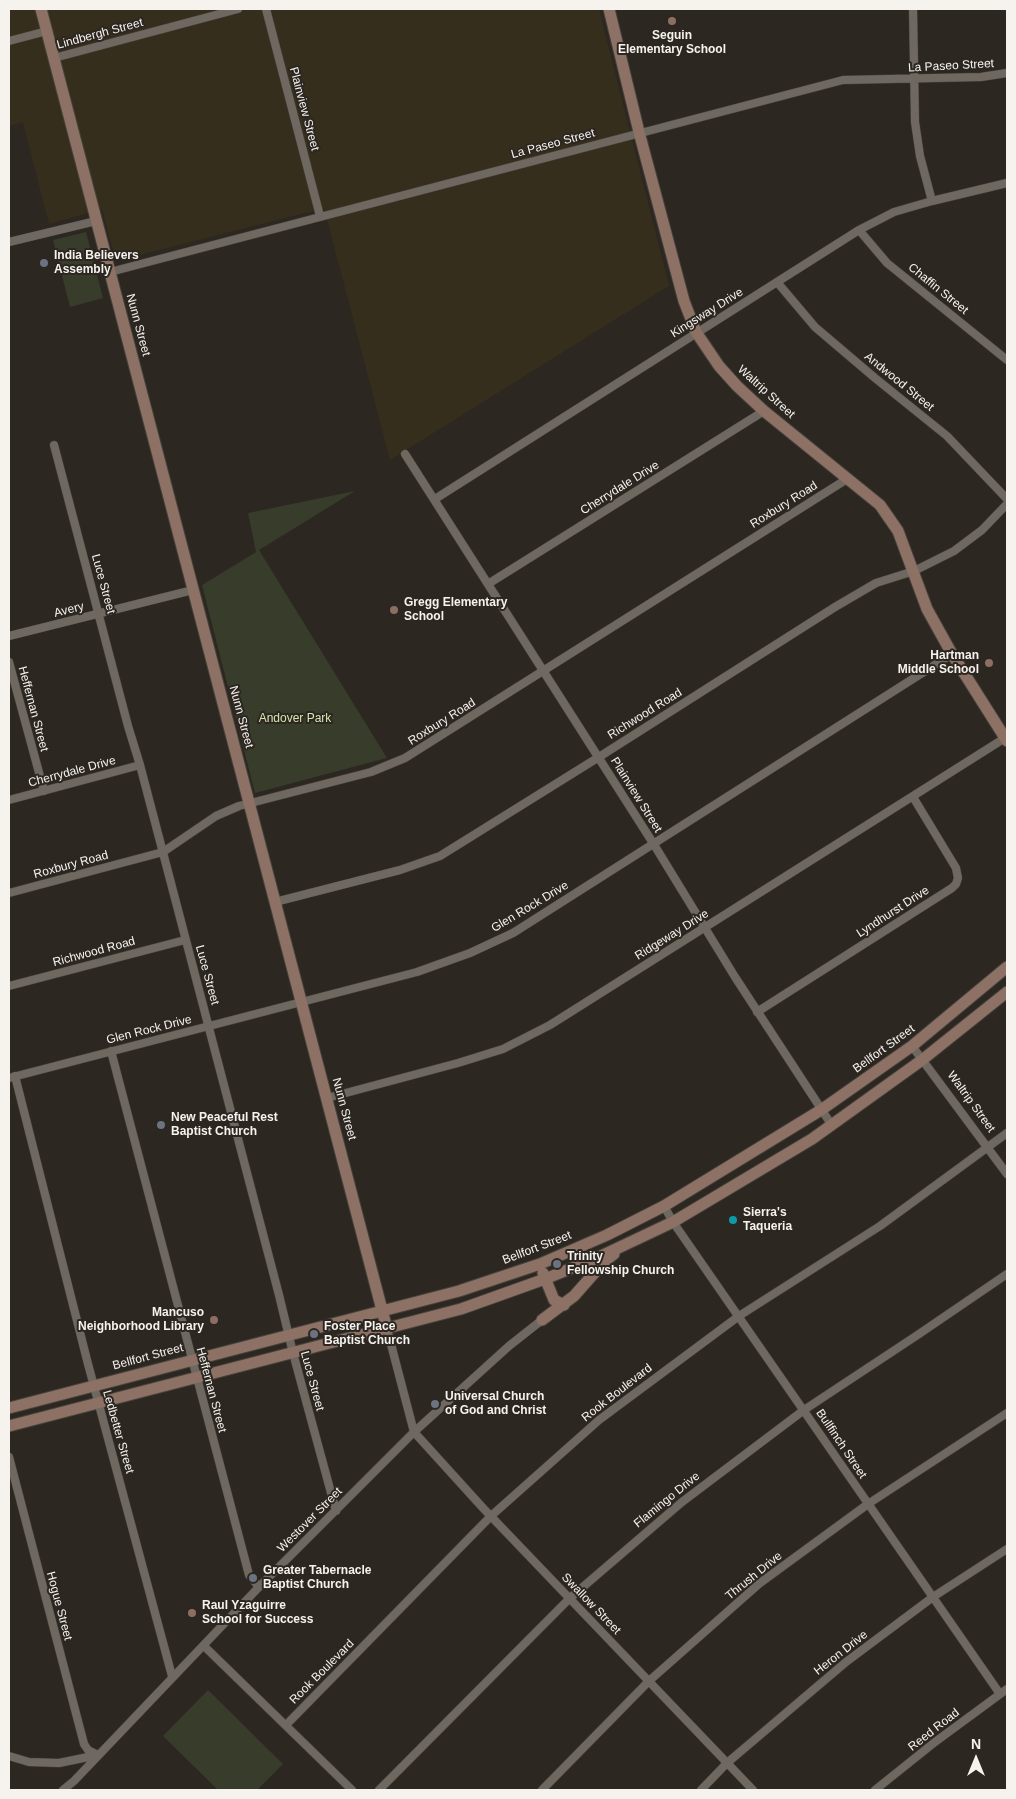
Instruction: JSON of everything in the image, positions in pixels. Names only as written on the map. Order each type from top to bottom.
[{"type":"main road","name":"Nunn Street","points":[[41,9],[387,1329]]},
{"type":"main road","name":"Waltrip Street","points":[[609,9],[684,301],[696,332],[719,366],[737,386],[764,411],[880,505],[898,531],[927,609],[952,654],[1006,739]]},
{"type":"main road","name":"Bellfort Street","points":[[9,1408],[459,1291],[540,1264],[607,1235],[664,1206],[821,1110],[912,1046],[1007,968]]},
{"type":"main road","points":[[9,1426],[461,1309],[545,1279],[599,1257],[673,1222],[805,1143],[922,1060],[1007,992]]},
{"type":"main road","points":[[542,1320],[574,1296],[605,1261],[625,1245]]},
{"type":"main road","points":[[540,1264],[550,1296],[549,1310],[542,1320]]},
{"type":"main road","points":[[550,1296],[558,1303],[564,1305]]},
{"type":"street","name":"Lindbergh Street","points":[[54,58],[238,9]]},
{"type":"street","name":"Plainview Street","points":[[266,9],[320,216]]},
{"type":"street","points":[[913,9],[915,122],[920,156],[932,201]]},
{"type":"street","name":"Lindbergh Street","points":[[9,41],[46,31]]},
{"type":"street","name":"La Paseo Street","points":[[110,272],[843,80],[981,77],[1007,73]]},
{"type":"street","name":"Kingsway Drive","points":[[435,499],[859,230],[894,212],[1007,183]]},
{"type":"street","points":[[9,242],[96,220]]},
{"type":"street","name":"Chaffin Street","points":[[859,230],[887,263],[1007,360]]},
{"type":"street","name":"Andwood Street","points":[[777,282],[816,327],[947,436],[1007,499]]},
{"type":"street","name":"Cherrydale Drive","points":[[488,584],[764,411]]},
{"type":"street","name":"Luce Street","points":[[54,445],[336,1511]]},
{"type":"street","name":"Plainview Street","points":[[405,454],[542,671],[599,757],[757,1012],[831,1124]]},
{"type":"street","name":"Roxbury Road","points":[[9,893],[163,852],[216,816],[239,806],[371,772],[404,758],[847,479]]},
{"type":"street","name":"Richwood Road","points":[[275,902],[400,870],[440,856],[835,607],[876,583],[914,571],[938,560],[970,540],[1007,504]]},
{"type":"street","name":"Avery","points":[[9,636],[193,590]]},
{"type":"street","name":"Glen Rock Drive","points":[[12,1077],[417,972],[470,953],[513,933],[952,654]]},
{"type":"street","name":"Heffernan Street","points":[[9,662],[44,791]]},
{"type":"street","name":"Ridgeway Drive","points":[[326,1098],[503,1049],[550,1026],[704,927],[1006,739]]},
{"type":"street","name":"Cherrydale Drive","points":[[9,800],[140,765]]},
{"type":"street","name":"Lyndhurst Drive","points":[[757,1012],[956,884],[958,878],[956,868],[913,797]]},
{"type":"street","name":"Richwood Road","points":[[9,986],[185,940]]},
{"type":"street","name":"Waltrip Street","points":[[912,1046],[1007,1174]]},
{"type":"street","name":"Heffernan Street","points":[[111,1051],[249,1575],[259,1587]]},
{"type":"street","name":"Ledbetter Street","points":[[12,1077],[172,1676]]},
{"type":"street","name":"Rook Boulevard","points":[[286,1725],[491,1516],[599,1420],[739,1316],[880,1226],[988,1149],[1007,1133]]},
{"type":"street","name":"Bullfinch Street","points":[[664,1206],[673,1222],[1000,1694]]},
{"type":"street","name":"Flamingo Drive","points":[[379,1790],[570,1598],[682,1502],[804,1410],[1007,1274]]},
{"type":"street","name":"Westover Street","points":[[63,1790],[74,1781],[172,1676],[204,1646],[259,1587],[414,1432],[509,1346],[542,1320]]},
{"type":"street","name":"Nunn Street","points":[[387,1329],[414,1432]]},
{"type":"street","name":"Thrush Drive","points":[[542,1790],[649,1681],[760,1583],[868,1504],[1007,1413]]},
{"type":"street","name":"Swallow Street","points":[[414,1432],[491,1516],[753,1790]]},
{"type":"street","name":"Hogue Street","points":[[9,1457],[84,1744],[88,1750],[98,1755]]},
{"type":"street","name":"Heron Drive","points":[[701,1790],[728,1763],[846,1662],[933,1597],[1007,1549]]},
{"type":"street","points":[[204,1646],[352,1790]]},
{"type":"street","name":"Reed Road","points":[[875,1790],[935,1742],[1007,1689]]},
{"type":"street","points":[[9,1756],[29,1762],[59,1763],[98,1755]]},
{"type":"shaded area","points":[[9,9],[599,9],[669,286],[390,460],[324,208],[116,261],[102,209],[49,224],[23,122],[9,126]]},
{"type":"green space","points":[[86,232],[103,298],[70,307],[53,240]]},
{"type":"green space","name":"Andover Park","points":[[355,491],[259,550],[387,758],[255,793],[202,585],[256,552],[248,513]]},
{"type":"green space","points":[[208,1690],[283,1764],[257,1790],[218,1790],[163,1736]]},
{"type":"place","name":"Seguin Elementary School","points":[[672,21]]},
{"type":"place","name":"India Believers Assembly","points":[[44,263]]},
{"type":"place","name":"Gregg Elementary School","points":[[394,610]]},
{"type":"place","name":"Hartman Middle School","points":[[989,663]]},
{"type":"place","name":"New Peaceful Rest Baptist Church","points":[[161,1125]]},
{"type":"place","name":"Sierra's Taqueria","points":[[733,1220]]},
{"type":"place","name":"Trinity Fellowship Church","points":[[557,1264]]},
{"type":"place","name":"Mancuso Neighborhood Library","points":[[214,1320]]},
{"type":"place","name":"Foster Place Baptist Church","points":[[314,1334]]},
{"type":"place","name":"Universal Church of God and Christ","points":[[435,1404]]},
{"type":"place","name":"Greater Tabernacle Baptist Church","points":[[253,1578]]},
{"type":"place","name":"Raul Yzaguirre School for Success","points":[[192,1613]]}]
